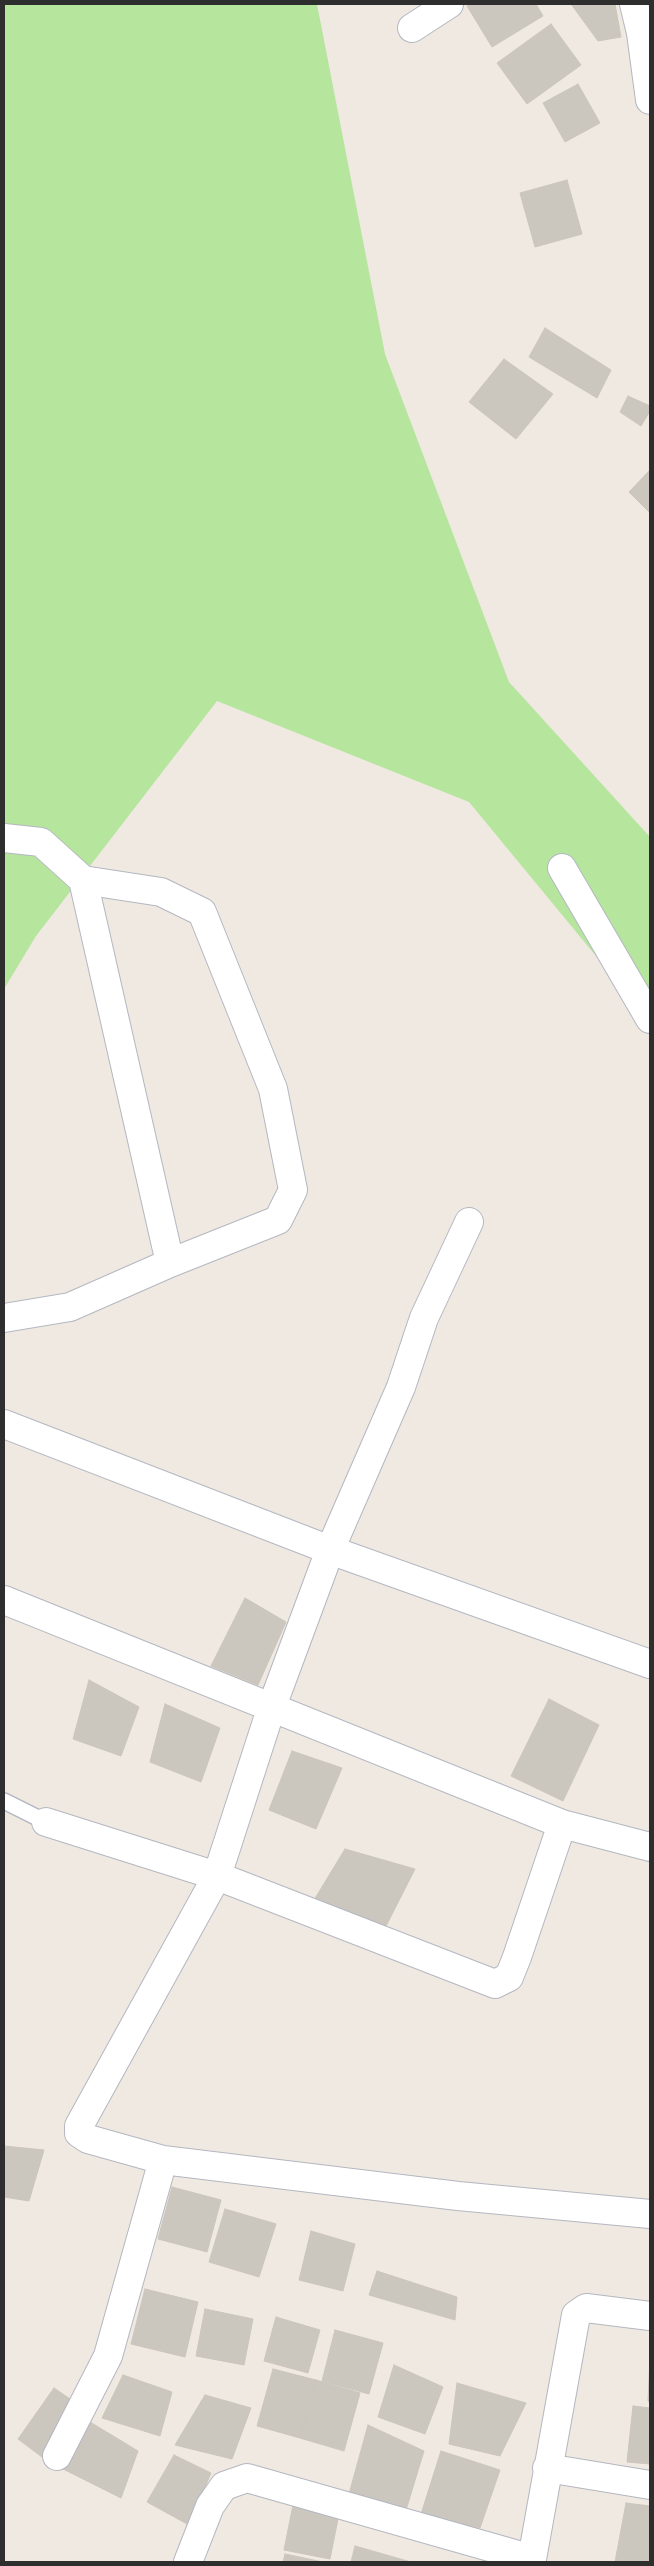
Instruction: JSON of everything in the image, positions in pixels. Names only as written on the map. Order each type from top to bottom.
[{"type":"street","points":[[412,28],[449,4]]},
{"type":"street","points":[[634,4],[641,33],[650,100]]},
{"type":"street","points":[[4,838],[41,842],[83,880],[161,892],[202,912],[273,1089],[293,1190],[278,1220],[170,1263],[70,1307],[4,1318]]},
{"type":"street","points":[[562,868],[650,1019]]},
{"type":"street","points":[[83,880],[170,1263]]},
{"type":"street","points":[[469,1222],[424,1318],[401,1387],[330,1550],[272,1709],[217,1876],[80,2126],[79,2133],[88,2139],[163,2160],[458,2196],[650,2214]]},
{"type":"street","points":[[4,1424],[330,1550],[650,1664]]},
{"type":"street","points":[[4,1600],[562,1824],[650,1847]]},
{"type":"street","points":[[46,1822],[217,1876],[495,1984],[509,1977],[562,1824]]},
{"type":"street","points":[[57,2456],[108,2356],[163,2160]]},
{"type":"street","points":[[188,2562],[210,2506],[224,2486],[247,2478],[532,2559],[576,2315],[586,2308],[650,2316]]},
{"type":"street","points":[[547,2468],[650,2485]]},
{"type":"lane","points":[[4,1801],[46,1822]]},
{"type":"green space","points":[[4,4],[317,4],[385,354],[509,682],[650,837],[650,1036],[624,990],[469,802],[217,701],[36,936],[4,989]]},
{"type":"building","points":[[471,4],[536,4],[543,16],[492,47],[467,6]]},
{"type":"building","points":[[571,4],[615,4],[621,37],[598,41]]},
{"type":"building","points":[[551,24],[581,65],[527,104],[497,63]]},
{"type":"building","points":[[578,84],[600,123],[565,142],[543,103]]},
{"type":"building","points":[[567,180],[582,234],[535,247],[520,193]]},
{"type":"building","points":[[545,328],[611,370],[597,398],[529,357]]},
{"type":"building","points":[[504,359],[553,394],[516,439],[469,402]]},
{"type":"building","points":[[628,396],[650,406],[650,411],[641,426],[620,412]]},
{"type":"building","points":[[650,470],[650,513],[629,492]]},
{"type":"building","points":[[245,1598],[286,1622],[258,1685],[211,1666]]},
{"type":"building","points":[[89,1680],[139,1707],[121,1756],[73,1739]]},
{"type":"building","points":[[549,1699],[599,1725],[563,1801],[511,1776]]},
{"type":"building","points":[[165,1704],[220,1728],[201,1782],[150,1762]]},
{"type":"building","points":[[292,1751],[342,1768],[316,1829],[269,1810]]},
{"type":"building","points":[[345,1849],[415,1869],[384,1930],[311,1905]]},
{"type":"building","points":[[4,2146],[44,2150],[29,2201],[4,2197]]},
{"type":"building","points":[[172,2187],[221,2200],[207,2252],[158,2239]]},
{"type":"building","points":[[225,2209],[276,2224],[259,2277],[209,2262]]},
{"type":"building","points":[[311,2231],[355,2244],[343,2291],[299,2280]]},
{"type":"building","points":[[377,2271],[457,2297],[455,2320],[369,2295]]},
{"type":"building","points":[[145,2289],[198,2302],[185,2357],[131,2344]]},
{"type":"building","points":[[205,2309],[253,2319],[244,2365],[196,2356]]},
{"type":"building","points":[[276,2317],[320,2330],[308,2373],[264,2361]]},
{"type":"building","points":[[335,2330],[383,2343],[369,2394],[322,2381]]},
{"type":"building","points":[[650,2358],[650,2402],[648,2401]]},
{"type":"building","points":[[394,2365],[443,2387],[425,2434],[378,2417]]},
{"type":"building","points":[[273,2369],[316,2380],[300,2438],[257,2426]]},
{"type":"building","points":[[123,2375],[172,2392],[160,2436],[102,2418]]},
{"type":"building","points":[[316,2380],[360,2393],[344,2451],[300,2438]]},
{"type":"building","points":[[457,2383],[526,2403],[500,2456],[449,2444]]},
{"type":"building","points":[[54,2388],[79,2405],[42,2457],[18,2439]]},
{"type":"building","points":[[205,2395],[251,2408],[232,2459],[175,2445]]},
{"type":"building","points":[[633,2406],[650,2408],[650,2464],[627,2462]]},
{"type":"building","points":[[90,2422],[138,2451],[121,2498],[63,2469]]},
{"type":"building","points":[[368,2425],[424,2451],[406,2510],[349,2494]]},
{"type":"building","points":[[441,2451],[500,2470],[480,2528],[421,2514]]},
{"type":"building","points":[[174,2455],[211,2473],[189,2525],[147,2502]]},
{"type":"building","points":[[626,2503],[650,2506],[650,2562],[615,2562]]},
{"type":"building","points":[[293,2505],[339,2514],[330,2559],[284,2550]]},
{"type":"building","points":[[355,2546],[411,2562],[351,2562]]},
{"type":"building","points":[[285,2554],[323,2562],[283,2562]]}]
